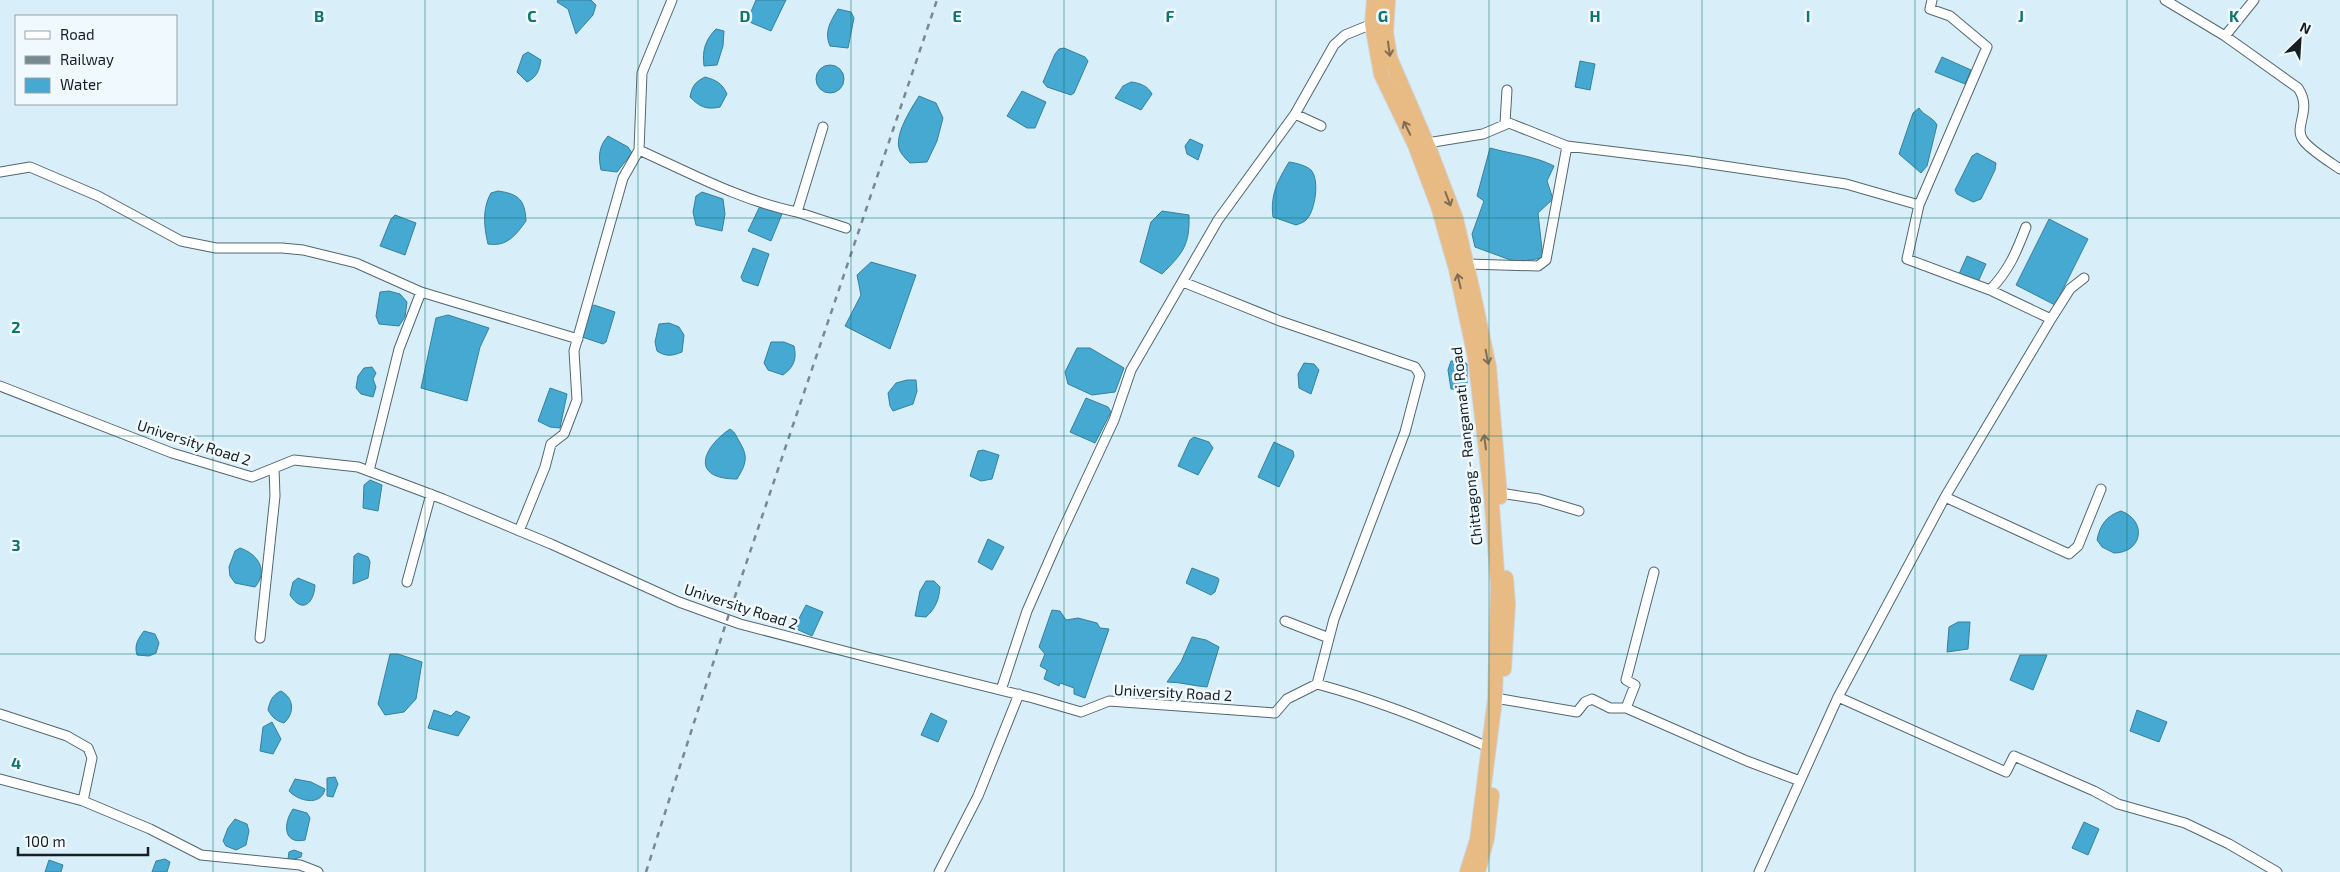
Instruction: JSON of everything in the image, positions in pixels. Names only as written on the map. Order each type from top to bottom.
[{"type":"highway","name":"Chittagong - Rangamati Road","points":[[1374,0],[1372,24],[1381,74],[1415,145],[1438,206],[1456,269],[1475,357],[1491,493],[1498,584],[1495,699],[1476,840],[1467,872]]},
{"type":"highway","name":"Chittagong - Rangamati Road","points":[[1388,0],[1386,32],[1390,58],[1456,219],[1488,367],[1508,604],[1507,641],[1488,829],[1478,872]]},
{"type":"street","points":[[518,531],[545,467],[551,444],[564,434],[577,400],[574,351],[623,178],[638,150],[642,73],[672,0]]},
{"type":"street","points":[[1932,0],[1930,9],[1950,16],[1987,47],[1920,205],[1906,259],[1990,290],[2051,319]]},
{"type":"street","points":[[2165,0],[2225,36],[2298,88],[2304,97],[2305,106],[2300,130],[2303,140],[2340,169]]},
{"type":"street","points":[[2225,36],[2254,0]]},
{"type":"street","points":[[1001,690],[1027,611],[1114,420],[1131,370],[1218,220],[1295,114],[1334,45],[1344,35],[1372,24]]},
{"type":"street","points":[[1505,123],[1507,90]]},
{"type":"street","points":[[1295,114],[1321,126]]},
{"type":"street","points":[[1426,144],[1483,134],[1505,123],[1513,124],[1567,146],[1690,161],[1846,184],[1920,205]]},
{"type":"street","points":[[797,212],[823,127]]},
{"type":"street","points":[[1467,264],[1538,266],[1546,260],[1567,146]]},
{"type":"street","points":[[638,150],[775,208],[797,212],[846,228]]},
{"type":"street","points":[[0,172],[30,167],[98,196],[181,241],[216,248],[304,250],[356,263],[421,292],[578,339]]},
{"type":"street","points":[[1990,290],[2004,276],[2013,260],[2026,227]]},
{"type":"street","points":[[1759,872],[1838,697],[1946,497],[2051,319],[2070,289],[2084,278]]},
{"type":"street","points":[[1183,282],[1280,320],[1415,367],[1420,375],[1405,432],[1364,537],[1329,638],[1318,684],[1355,694],[1427,720],[1488,748]]},
{"type":"street","points":[[369,471],[399,349],[421,292]]},
{"type":"street","name":"University Road 2","points":[[0,386],[172,453],[252,477],[294,460],[358,467],[431,494],[616,572],[679,602],[727,620],[870,658],[1019,694],[1081,712],[1109,701],[1275,712],[1287,699],[1318,684]]},
{"type":"street","points":[[260,638],[275,496],[274,468]]},
{"type":"street","points":[[1946,497],[2069,554],[2078,546],[2100,489]]},
{"type":"street","points":[[407,582],[431,494]]},
{"type":"street","points":[[1500,494],[1539,500],[1579,511]]},
{"type":"street","points":[[1626,708],[1635,685],[1626,680],[1654,572]]},
{"type":"street","points":[[1285,621],[1329,638]]},
{"type":"street","points":[[940,872],[978,796],[1019,694]]},
{"type":"street","points":[[1838,697],[2006,772],[2014,756],[2094,791],[2118,804],[2185,822],[2229,844],[2277,872]]},
{"type":"street","points":[[1501,699],[1577,712],[1585,702],[1592,699],[1610,708],[1626,708],[1747,761],[1800,781]]},
{"type":"street","points":[[0,714],[67,736],[88,748],[92,758],[83,801]]},
{"type":"street","points":[[0,779],[83,801],[150,829],[201,855],[300,865],[318,872]]},
{"type":"water","points":[[558,0],[591,0],[596,5],[593,15],[576,34],[568,9],[557,2]]},
{"type":"water","points":[[756,0],[786,0],[771,31],[747,21]]},
{"type":"water","points":[[838,9],[851,12],[854,18],[848,48],[830,46],[828,41],[829,27]]},
{"type":"water","points":[[716,29],[724,31],[723,46],[717,65],[704,66],[703,55],[705,46],[709,37]]},
{"type":"water","points":[[1064,48],[1085,57],[1088,61],[1074,93],[1071,95],[1047,87],[1043,82],[1055,54],[1059,49]]},
{"type":"water","points":[[528,52],[541,60],[537,73],[527,82],[517,72],[523,55]]},
{"type":"water","points":[[1942,57],[1971,70],[1965,84],[1935,72]]},
{"type":"water","points":[[1580,61],[1595,64],[1590,90],[1575,87]]},
{"type":"water","points":[[830,65],[840,69],[844,79],[840,89],[830,93],[820,89],[816,79],[820,69]]},
{"type":"water","points":[[705,77],[718,82],[727,94],[720,107],[704,107],[690,97],[694,85]]},
{"type":"water","points":[[1131,82],[1143,85],[1152,94],[1141,110],[1115,98],[1123,86]]},
{"type":"water","points":[[1022,91],[1046,102],[1035,128],[1027,128],[1007,116]]},
{"type":"water","points":[[919,96],[936,103],[943,118],[937,141],[927,162],[910,163],[903,156],[898,145],[904,123]]},
{"type":"water","points":[[1919,108],[1937,125],[1927,166],[1921,173],[1899,154],[1913,113]]},
{"type":"water","points":[[608,136],[628,147],[632,153],[617,172],[601,170],[600,152]]},
{"type":"water","points":[[1190,139],[1203,145],[1198,160],[1187,154],[1185,146]]},
{"type":"water","points":[[1490,148],[1531,157],[1554,166],[1547,181],[1553,199],[1538,213],[1543,258],[1516,262],[1475,247],[1472,234],[1484,201],[1477,196]]},
{"type":"water","points":[[1977,153],[1996,163],[1995,170],[1981,199],[1973,202],[1957,194],[1955,190],[1972,156]]},
{"type":"water","points":[[1289,162],[1309,168],[1314,175],[1316,188],[1310,215],[1305,221],[1296,225],[1273,217],[1272,209],[1276,188]]},
{"type":"water","points":[[498,191],[511,194],[520,199],[526,221],[515,235],[506,242],[488,244],[485,225],[486,205],[491,193]]},
{"type":"water","points":[[702,192],[723,199],[725,214],[722,231],[696,225],[693,212],[696,196]]},
{"type":"water","points":[[760,206],[782,214],[771,241],[748,231]]},
{"type":"water","points":[[1162,211],[1189,215],[1189,225],[1184,248],[1162,274],[1140,262],[1151,222]]},
{"type":"water","points":[[395,215],[416,223],[405,255],[380,246],[391,219]]},
{"type":"water","points":[[2049,219],[2088,239],[2055,305],[2016,285]]},
{"type":"water","points":[[753,248],[769,254],[758,286],[743,281],[741,277]]},
{"type":"water","points":[[1967,256],[1986,264],[1978,282],[1959,274]]},
{"type":"water","points":[[871,262],[916,275],[890,349],[845,326],[861,295],[857,275]]},
{"type":"water","points":[[389,291],[400,294],[407,302],[405,317],[399,326],[379,324],[376,316],[380,292]]},
{"type":"water","points":[[594,305],[615,312],[606,342],[603,344],[582,337],[591,307]]},
{"type":"water","points":[[448,315],[489,328],[480,347],[467,401],[421,388],[436,318]]},
{"type":"water","points":[[669,323],[679,327],[684,335],[682,352],[669,355],[657,351],[655,342],[659,324]]},
{"type":"water","points":[[771,342],[784,342],[794,346],[794,362],[783,375],[768,370],[764,363]]},
{"type":"water","points":[[1077,348],[1090,348],[1124,368],[1115,392],[1092,395],[1068,384],[1065,372]]},
{"type":"water","points":[[1451,361],[1462,361],[1467,364],[1467,390],[1451,389],[1448,370]]},
{"type":"water","points":[[1304,363],[1314,364],[1319,370],[1311,394],[1299,388],[1298,374]]},
{"type":"water","points":[[372,367],[376,373],[373,379],[376,387],[373,397],[361,394],[356,388],[358,376],[364,368]]},
{"type":"water","points":[[916,380],[917,391],[913,404],[893,411],[890,406],[888,393],[896,383]]},
{"type":"water","points":[[550,388],[567,394],[560,428],[550,427],[538,421]]},
{"type":"water","points":[[1086,398],[1108,407],[1111,412],[1095,443],[1070,432]]},
{"type":"water","points":[[730,429],[736,435],[745,456],[743,469],[737,479],[722,478],[712,474],[707,468],[705,461],[713,445]]},
{"type":"water","points":[[1194,437],[1209,442],[1213,448],[1198,475],[1178,466],[1190,440]]},
{"type":"water","points":[[1274,442],[1293,451],[1294,456],[1279,487],[1258,477]]},
{"type":"water","points":[[983,450],[999,455],[992,479],[981,481],[970,476],[978,451]]},
{"type":"water","points":[[370,480],[382,485],[378,511],[363,508],[364,485]]},
{"type":"water","points":[[2121,511],[2130,516],[2135,522],[2138,536],[2131,548],[2123,552],[2114,553],[2102,547],[2097,540],[2104,522]]},
{"type":"water","points":[[988,539],[1004,547],[992,570],[978,562]]},
{"type":"water","points":[[240,548],[252,554],[260,564],[261,575],[255,587],[235,583],[230,576],[229,567],[235,551]]},
{"type":"water","points":[[358,553],[368,557],[370,562],[368,578],[353,584],[354,556]]},
{"type":"water","points":[[1192,568],[1218,578],[1215,592],[1211,595],[1186,583]]},
{"type":"water","points":[[298,578],[315,585],[310,602],[307,604],[299,604],[290,595],[293,582]]},
{"type":"water","points":[[926,581],[934,581],[940,587],[938,599],[935,607],[926,617],[915,616],[920,591]]},
{"type":"water","points":[[806,605],[823,612],[812,636],[794,628]]},
{"type":"water","points":[[1052,610],[1060,611],[1066,620],[1078,618],[1097,623],[1100,628],[1109,629],[1085,698],[1074,694],[1074,688],[1060,683],[1059,686],[1044,679],[1047,670],[1040,666],[1045,654],[1039,647]]},
{"type":"water","points":[[1958,622],[1970,622],[1968,649],[1947,652],[1949,627]]},
{"type":"water","points":[[144,631],[155,634],[159,643],[156,653],[149,656],[137,655],[136,651],[137,642]]},
{"type":"water","points":[[1192,637],[1206,640],[1219,647],[1207,687],[1167,682],[1181,662]]},
{"type":"water","points":[[390,654],[398,654],[422,662],[416,699],[404,712],[385,715],[378,704]]},
{"type":"water","points":[[2020,655],[2047,655],[2033,690],[2010,680]]},
{"type":"water","points":[[281,691],[291,702],[292,706],[290,715],[284,723],[274,718],[268,710],[275,694]]},
{"type":"water","points":[[434,710],[451,716],[456,711],[470,717],[458,736],[428,728]]},
{"type":"water","points":[[2137,710],[2167,722],[2159,742],[2130,731]]},
{"type":"water","points":[[931,713],[947,721],[938,742],[921,735]]},
{"type":"water","points":[[272,722],[281,739],[273,754],[260,751],[263,727]]},
{"type":"water","points":[[335,777],[338,784],[333,797],[327,796],[327,778]]},
{"type":"water","points":[[295,779],[311,782],[325,789],[323,795],[314,800],[303,800],[293,795],[289,791]]},
{"type":"water","points":[[293,809],[307,813],[310,818],[305,840],[298,841],[292,839],[287,832],[288,820]]},
{"type":"water","points":[[235,819],[247,824],[249,831],[246,845],[236,850],[226,846],[223,841],[228,828]]},
{"type":"water","points":[[2084,822],[2099,829],[2088,855],[2072,848]]},
{"type":"water","points":[[294,850],[302,853],[301,857],[288,859],[289,852]]},
{"type":"water","points":[[165,859],[170,862],[167,872],[152,872],[156,861]]},
{"type":"water","points":[[49,860],[63,865],[61,872],[45,872]]},
{"type":"railway","points":[[646,872],[727,620],[937,0]]}]
